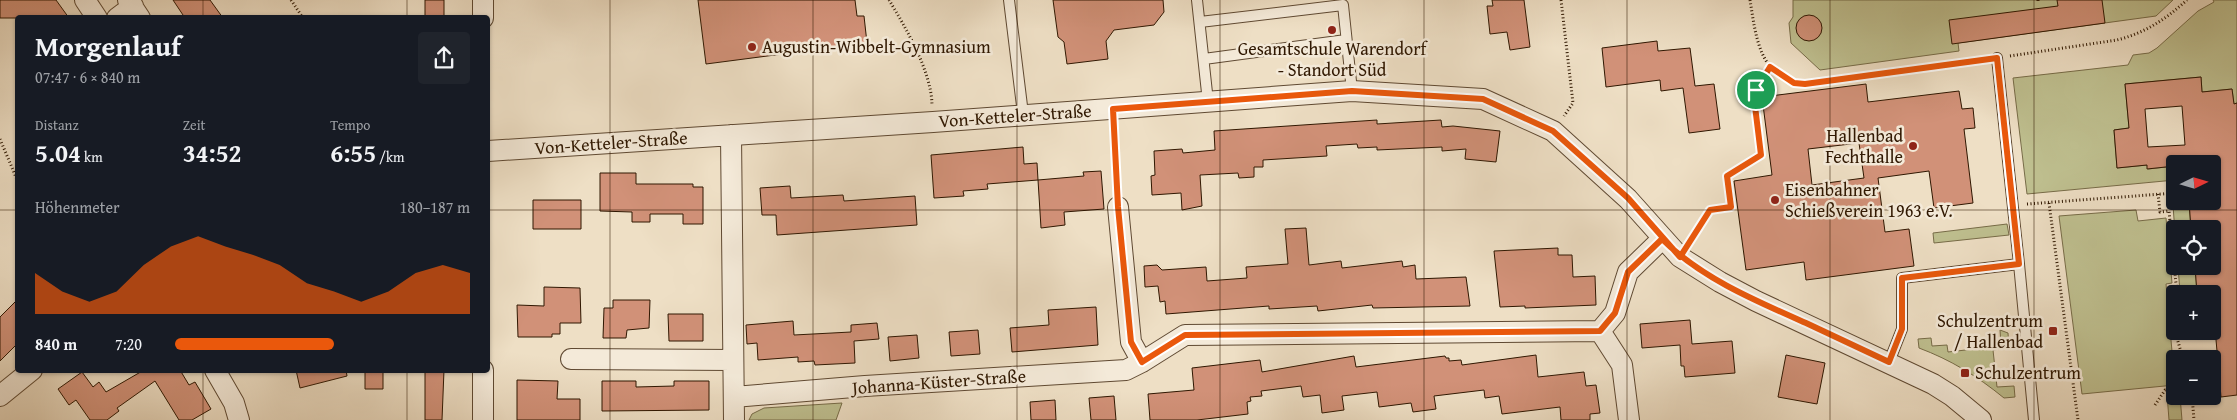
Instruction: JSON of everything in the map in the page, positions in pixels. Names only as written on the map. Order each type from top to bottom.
[{"type":"street","points":[[85,0],[95,15]]},
{"type":"street","points":[[483,0],[483,15]]},
{"type":"street","name":"Von-Ketteler-Straße","points":[[490,151],[932,122],[1352,91],[1483,99],[1553,131],[1628,198],[1662,239],[1680,257],[1720,282],[1756,301],[1889,362],[1939,388],[1981,420]]},
{"type":"street","points":[[731,135],[734,420]]},
{"type":"street","points":[[1118,207],[1131,342],[1142,362]]},
{"type":"street","points":[[1629,420],[1622,365],[1600,331],[1615,313],[1628,272],[1662,239]]},
{"type":"street","name":"Johanna-Küster-Straße","points":[[734,397],[865,386],[1126,370],[1185,335],[1600,331]]},
{"type":"street","points":[[571,360],[733,360]]},
{"type":"street","points":[[0,396],[28,373]]},
{"type":"street","points":[[217,373],[234,403],[239,420]]},
{"type":"street","points":[[483,420],[484,373]]},
{"type":"lane","points":[[1009,0],[1023,114]]},
{"type":"lane","points":[[1197,0],[1208,102]]},
{"type":"lane","points":[[1200,22],[1342,5],[1352,91]]},
{"type":"lane","points":[[1204,59],[1346,40]]},
{"type":"lane","points":[[1997,58],[2014,204],[2034,420]]},
{"type":"lane","points":[[1889,362],[1902,329],[1902,278],[2019,264]]},
{"type":"path","points":[[291,0],[301,15]]},
{"type":"path","points":[[889,0],[908,31],[932,90],[932,122]]},
{"type":"path","points":[[1553,131],[1574,102],[1561,0]]},
{"type":"path","points":[[1750,0],[1756,41],[1770,67],[1794,83],[1805,84],[2117,40],[2132,36],[2168,18],[2187,0]]},
{"type":"path","points":[[1680,257],[1710,210],[1731,207],[1727,176],[1761,155],[1754,98],[1756,90],[1770,67]]},
{"type":"path","points":[[1113,109],[1118,207]]},
{"type":"path","points":[[0,139],[15,175]]},
{"type":"path","points":[[2158,194],[2160,212],[2169,211],[2175,285]]},
{"type":"path","points":[[2014,204],[2166,194]]},
{"type":"path","points":[[2049,203],[2078,420]]},
{"type":"path","points":[[2155,405],[2166,390]]},
{"type":"path","points":[[2193,405],[2194,420]]},
{"type":"green space","points":[[1793,0],[2173,0],[2156,16],[1958,43],[1959,51],[1820,70],[1791,43],[1789,23],[1793,17]]},
{"type":"green space","points":[[2213,0],[2237,0],[2237,103],[2234,104],[2232,89],[2202,92],[2201,77],[2125,84],[2129,128],[2114,130],[2117,168],[2147,165],[2148,169],[2166,167],[2166,181],[2027,194],[2013,78],[2128,65],[2133,55],[2149,53],[2157,48],[2198,11],[2214,2]]},
{"type":"green space","points":[[2136,210],[2138,221],[2166,218],[2166,275],[2171,275],[2172,283],[2166,284],[2166,340],[2171,340],[2172,350],[2166,350],[2166,386],[2082,394],[2059,216]]},
{"type":"green space","points":[[2173,210],[2190,210],[2190,220],[2174,220]]},
{"type":"green space","points":[[2007,224],[2009,235],[1934,243],[1933,233]]},
{"type":"green space","points":[[2179,275],[2196,275],[2196,285],[2179,285]]},
{"type":"green space","points":[[2000,330],[2008,333],[2009,348],[1993,350],[1997,387],[2014,386],[2015,397],[2004,398],[1963,369],[1919,348],[1918,339],[1931,338],[1932,346],[1947,345],[1948,352],[2001,346]]},
{"type":"green space","points":[[842,403],[836,420],[749,420],[752,414],[764,408]]},
{"type":"green space","points":[[2168,405],[2181,405],[2182,420],[2169,420]]},
{"type":"building","points":[[0,0],[56,0],[67,15],[15,15],[15,18],[0,18]]},
{"type":"building","points":[[173,0],[210,0],[221,15],[183,15]]},
{"type":"building","points":[[425,0],[444,0],[444,15],[425,15]]},
{"type":"building","points":[[698,0],[855,0],[857,16],[864,16],[867,43],[706,64]]},
{"type":"building","points":[[1053,0],[1163,0],[1164,12],[1154,25],[1114,30],[1106,41],[1108,59],[1067,64],[1064,42],[1058,37]]},
{"type":"building","points":[[1492,0],[1524,0],[1530,47],[1510,50],[1507,32],[1490,34],[1487,6],[1493,6]]},
{"type":"building","points":[[2057,0],[2102,0],[2105,23],[1952,44],[1949,20],[2058,6]]},
{"type":"building","points":[[1809,15],[1818,19],[1822,28],[1818,37],[1809,41],[1800,37],[1796,28],[1800,19]]},
{"type":"building","points":[[1657,41],[1658,51],[1690,48],[1695,86],[1714,84],[1720,129],[1689,133],[1683,88],[1661,91],[1660,80],[1606,87],[1602,48]]},
{"type":"building","points":[[2201,77],[2202,92],[2232,89],[2234,104],[2237,103],[2237,395],[2221,397],[2221,350],[2217,350],[2216,340],[2221,340],[2221,285],[2196,285],[2196,275],[2221,275],[2221,220],[2190,220],[2190,210],[2221,210],[2221,155],[2166,155],[2166,167],[2147,169],[2147,165],[2117,168],[2114,130],[2129,128],[2125,84]],"holes":[[[2182,106],[2185,145],[2148,147],[2145,109]]]},
{"type":"building","points":[[1866,84],[1868,102],[1959,91],[1962,109],[1973,108],[1975,128],[1964,129],[1973,203],[1934,208],[1929,171],[1878,178],[1885,232],[1909,229],[1914,266],[1806,280],[1804,262],[1746,270],[1734,181],[1772,175],[1762,97]],"holes":[[[1859,143],[1864,178],[1812,185],[1808,149]]]},
{"type":"building","points":[[1377,120],[1377,124],[1441,120],[1442,127],[1453,126],[1500,131],[1496,162],[1465,159],[1466,149],[1442,151],[1442,147],[1377,150],[1377,147],[1358,148],[1357,144],[1326,146],[1327,156],[1263,160],[1263,167],[1254,167],[1254,177],[1239,178],[1238,173],[1200,175],[1202,206],[1182,210],[1181,193],[1152,195],[1151,176],[1155,175],[1154,151],[1182,149],[1183,153],[1215,150],[1214,131]]},
{"type":"building","points":[[1023,147],[1024,164],[1037,163],[1038,180],[987,184],[988,189],[963,191],[964,196],[934,198],[931,155]]},
{"type":"building","points":[[1101,171],[1104,209],[1064,212],[1065,225],[1041,228],[1038,180],[1084,176],[1083,172]]},
{"type":"building","points":[[600,173],[636,173],[636,184],[693,184],[693,187],[703,187],[703,224],[683,224],[683,214],[650,214],[650,222],[632,222],[632,212],[600,211]]},
{"type":"building","points":[[790,186],[791,198],[843,195],[844,201],[915,196],[917,225],[777,235],[776,215],[762,215],[760,188]]},
{"type":"building","points":[[533,200],[581,200],[581,229],[533,229]]},
{"type":"building","points":[[1306,228],[1309,265],[1341,261],[1342,268],[1402,261],[1403,267],[1415,265],[1416,279],[1466,277],[1470,306],[1373,308],[1372,305],[1318,311],[1317,306],[1269,309],[1269,306],[1166,314],[1165,301],[1160,302],[1158,286],[1145,287],[1144,266],[1157,265],[1162,270],[1206,267],[1207,281],[1247,278],[1246,267],[1288,264],[1285,229]]},
{"type":"building","points":[[1558,248],[1558,255],[1572,255],[1573,277],[1595,276],[1596,305],[1525,308],[1525,306],[1500,307],[1494,251]]},
{"type":"building","points":[[544,287],[580,288],[581,323],[560,323],[560,334],[552,334],[552,337],[518,337],[517,305],[544,306]]},
{"type":"building","points":[[613,300],[650,300],[649,328],[627,330],[626,338],[603,338],[604,308],[613,308]]},
{"type":"building","points":[[15,302],[15,346],[0,361],[0,317]]},
{"type":"building","points":[[1096,307],[1098,345],[1012,352],[1010,328],[1049,325],[1048,310]]},
{"type":"building","points":[[668,314],[703,314],[703,341],[669,341]]},
{"type":"building","points":[[1690,320],[1692,344],[1732,341],[1735,373],[1685,377],[1684,366],[1681,366],[1680,345],[1642,348],[1640,324]]},
{"type":"building","points":[[793,321],[794,335],[851,332],[851,325],[877,323],[879,339],[854,341],[855,363],[815,365],[814,361],[798,362],[798,357],[758,360],[757,343],[747,344],[746,325]]},
{"type":"building","points":[[978,330],[980,354],[951,356],[949,332]]},
{"type":"building","points":[[917,335],[919,358],[890,361],[888,337]]},
{"type":"building","points":[[1536,355],[1538,377],[1584,372],[1586,386],[1596,385],[1600,413],[1590,414],[1590,420],[1561,420],[1560,407],[1502,414],[1499,396],[1485,398],[1484,390],[1434,396],[1436,409],[1413,412],[1411,403],[1379,407],[1377,392],[1342,396],[1344,410],[1322,413],[1320,395],[1303,397],[1301,386],[1261,391],[1262,396],[1250,397],[1251,401],[1247,402],[1248,414],[1197,420],[1150,420],[1148,394],[1194,390],[1192,368],[1260,360],[1262,372],[1354,356],[1356,367],[1445,356],[1449,358],[1449,361],[1461,360],[1462,365]]},
{"type":"building","points":[[1786,355],[1825,363],[1817,404],[1778,397]]},
{"type":"building","points":[[83,373],[93,387],[99,382],[106,392],[139,373],[182,373],[189,385],[195,382],[211,409],[192,420],[179,420],[155,381],[117,408],[119,411],[107,420],[90,420],[76,400],[69,405],[58,389]]},
{"type":"building","points":[[297,373],[346,373],[347,376],[300,388]]},
{"type":"building","points":[[365,373],[383,373],[383,389],[365,389]]},
{"type":"building","points":[[425,373],[444,373],[442,420],[425,420]]},
{"type":"building","points":[[517,380],[558,381],[557,399],[580,399],[580,420],[517,420]]},
{"type":"building","points":[[602,381],[636,381],[636,387],[674,386],[674,381],[709,381],[709,410],[602,411]]},
{"type":"building","points":[[1114,396],[1116,420],[1091,420],[1089,398]]},
{"type":"building","points":[[1055,400],[1056,420],[1031,420],[1030,402]]},
{"type":"place","name":"Gesamtschule Warendorf - Standort Süd","points":[[1332,30]]},
{"type":"place","name":"Augustin-Wibbelt-Gymnasium","points":[[752,47]]},
{"type":"place","name":"Hallenbad Fechthalle","points":[[1913,146]]},
{"type":"place","name":"Eisenbahner Schießverein 1963 e.V.","points":[[1775,200]]},
{"type":"place","name":"Schulzentrum / Hallenbad","points":[[2053,331]]},
{"type":"place","name":"Schulzentrum","points":[[1965,373]]},
{"type":"route","points":[[1756,90],[1754,98],[1761,155],[1727,176],[1731,207],[1710,210],[1680,257],[1662,239],[1628,198],[1553,131],[1483,99],[1352,91],[1113,109],[1118,207],[1131,342],[1142,362],[1185,335],[1600,331],[1615,313],[1628,272],[1662,239],[1680,257],[1720,282],[1756,301],[1889,362],[1902,329],[1902,278],[2019,264],[1997,58],[1805,84],[1794,83],[1770,67],[1756,90]]}]
